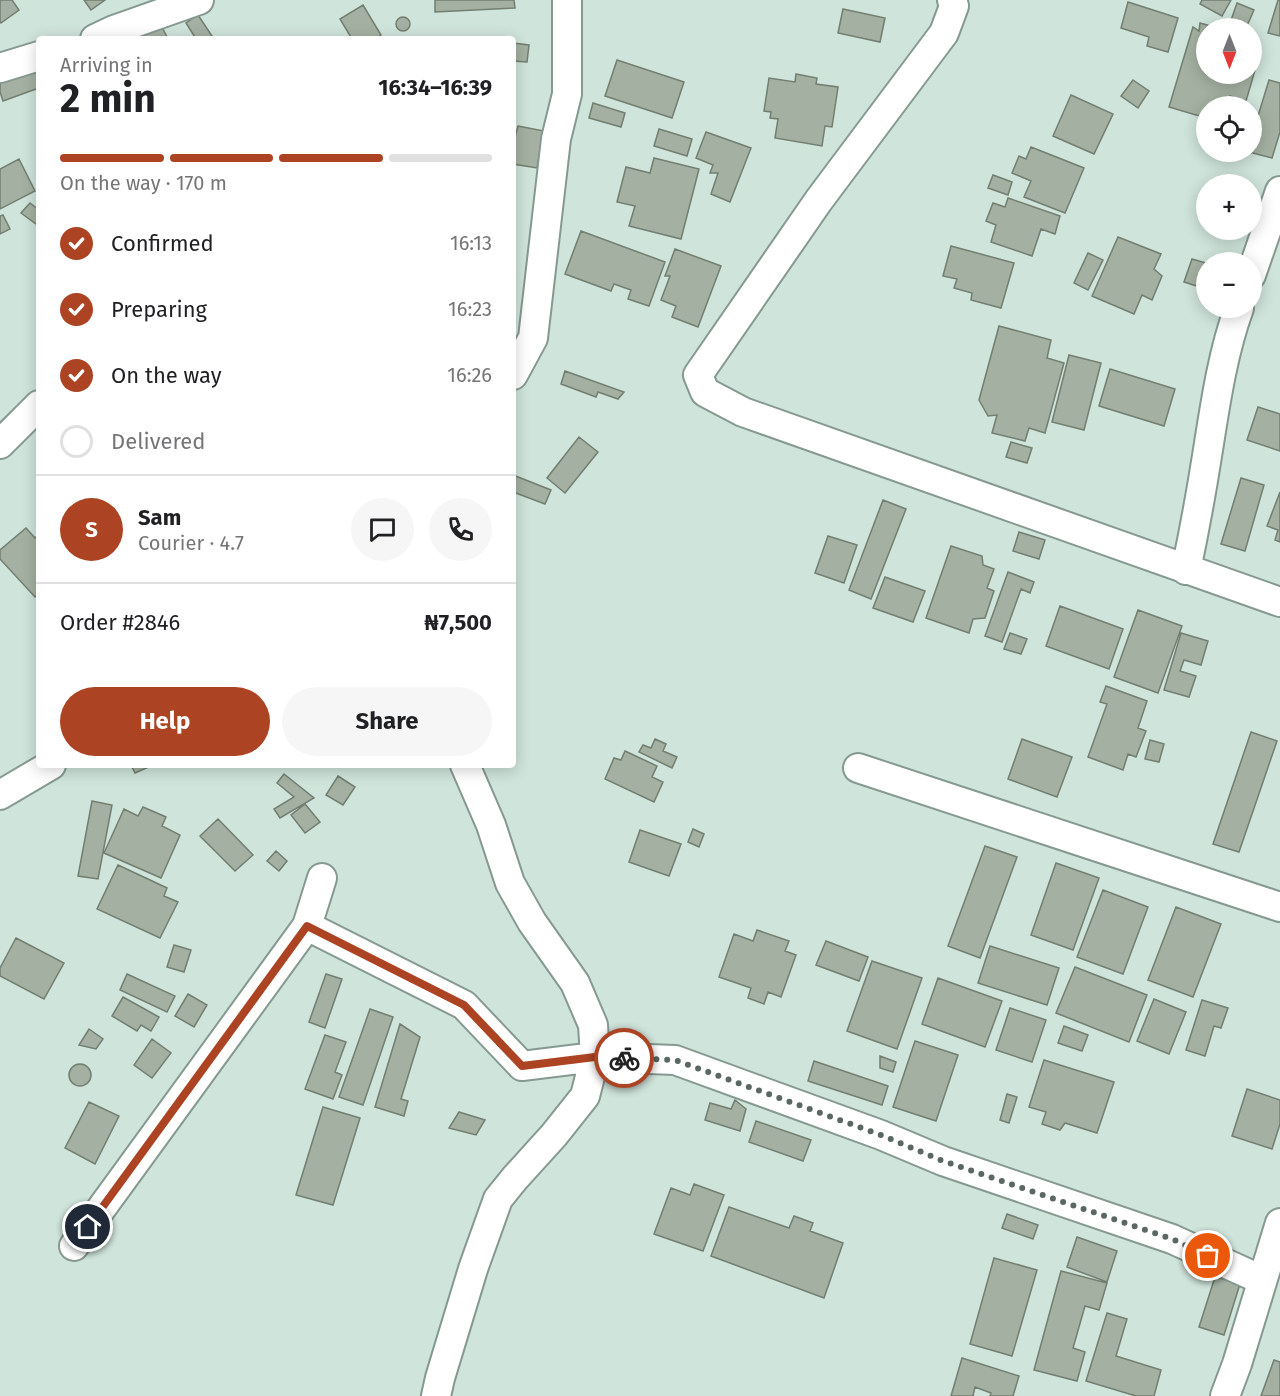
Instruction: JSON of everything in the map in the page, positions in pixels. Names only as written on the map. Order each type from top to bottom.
[{"type":"street","points":[[101,36],[199,0]]},
{"type":"street","points":[[516,369],[533,338],[556,139],[567,94],[567,0]]},
{"type":"street","points":[[952,0],[954,6],[944,33],[819,200],[698,375],[705,392],[742,412],[1280,602]]},
{"type":"street","points":[[0,68],[36,57]]},
{"type":"street","points":[[1262,257],[1272,240],[1280,191]]},
{"type":"street","points":[[1186,570],[1200,502],[1216,400],[1235,318]]},
{"type":"street","points":[[0,444],[36,408]]},
{"type":"street","points":[[0,795],[46,768]]},
{"type":"street","points":[[436,1396],[473,1269],[498,1199],[585,1096],[595,1057],[593,1025],[575,983],[532,922],[510,883],[491,825],[466,768]]},
{"type":"street","points":[[858,768],[1280,907]]},
{"type":"street","points":[[74,1246],[307,926],[322,878]]},
{"type":"street","points":[[307,926],[464,1005],[522,1066],[595,1057],[675,1060],[881,1135],[943,1161],[1172,1239],[1262,1280]]},
{"type":"street","points":[[1224,1396],[1237,1364],[1280,1223]]},
{"type":"building","points":[[0,0],[12,0],[19,10],[1,23],[0,21]]},
{"type":"building","points":[[84,0],[105,0],[91,10]]},
{"type":"building","points":[[435,0],[514,0],[515,8],[435,12]]},
{"type":"building","points":[[1202,0],[1231,0],[1222,16],[1200,4]]},
{"type":"building","points":[[1278,0],[1280,0],[1280,36],[1268,33]]},
{"type":"building","points":[[1128,2],[1178,18],[1168,52],[1147,46],[1149,37],[1121,28]]},
{"type":"building","points":[[1237,3],[1254,10],[1250,18],[1232,18]]},
{"type":"building","points":[[363,5],[381,35],[350,36],[340,19]]},
{"type":"building","points":[[843,9],[885,18],[880,42],[838,33]]},
{"type":"building","points":[[198,15],[212,36],[194,36],[186,23]]},
{"type":"building","points":[[400,17],[406,17],[410,24],[406,31],[400,31],[396,27],[396,21]]},
{"type":"building","points":[[159,21],[166,36],[128,36]]},
{"type":"building","points":[[1193,27],[1196,29],[1196,84],[1251,84],[1247,96],[1196,96],[1196,115],[1169,107]]},
{"type":"building","points":[[516,43],[529,45],[527,62],[516,61]]},
{"type":"building","points":[[617,60],[684,82],[672,118],[605,96]]},
{"type":"building","points":[[36,64],[36,89],[3,101],[0,92],[0,77]]},
{"type":"building","points":[[796,74],[817,78],[816,84],[838,87],[832,127],[825,126],[822,146],[775,138],[778,119],[770,118],[771,112],[764,111],[769,78],[795,82]]},
{"type":"building","points":[[1133,80],[1149,91],[1138,108],[1121,96]]},
{"type":"building","points":[[1269,80],[1280,83],[1280,132],[1272,158],[1262,155],[1262,103]]},
{"type":"building","points":[[1071,95],[1113,114],[1094,154],[1053,136]]},
{"type":"building","points":[[593,103],[625,113],[621,127],[589,118]]},
{"type":"building","points":[[518,126],[544,131],[537,168],[516,164]]},
{"type":"building","points":[[659,129],[692,139],[687,156],[654,146]]},
{"type":"building","points":[[706,132],[751,148],[730,202],[711,194],[718,173],[710,173],[713,165],[696,158]]},
{"type":"building","points":[[1031,147],[1084,168],[1065,213],[1024,197],[1031,181],[1012,173],[1019,156],[1026,159]]},
{"type":"building","points":[[654,158],[699,169],[681,239],[629,226],[635,206],[617,202],[626,167],[650,173]]},
{"type":"building","points":[[19,159],[35,191],[0,209],[0,169]]},
{"type":"building","points":[[993,175],[1012,182],[1008,195],[988,188]]},
{"type":"building","points":[[1008,198],[1060,216],[1055,234],[1041,229],[1032,256],[991,242],[996,225],[986,221],[993,203],[1005,207]]},
{"type":"building","points":[[30,203],[36,208],[36,224],[21,213]]},
{"type":"building","points":[[3,215],[10,229],[0,234],[0,216]]},
{"type":"building","points":[[581,231],[665,262],[649,306],[628,299],[631,290],[614,284],[611,291],[565,274]]},
{"type":"building","points":[[1118,237],[1161,254],[1154,269],[1162,276],[1152,300],[1142,295],[1134,314],[1092,296]]},
{"type":"building","points":[[951,246],[1014,263],[1001,308],[971,300],[972,293],[954,288],[957,279],[943,276]]},
{"type":"building","points":[[675,249],[721,266],[698,327],[672,317],[676,306],[661,300],[670,276],[665,276]]},
{"type":"building","points":[[1088,253],[1103,260],[1088,290],[1074,283]]},
{"type":"building","points":[[1192,259],[1196,260],[1196,286],[1184,282]]},
{"type":"building","points":[[999,326],[1051,340],[1047,358],[1064,363],[1045,433],[1029,428],[1025,441],[992,433],[997,415],[988,416],[979,400]]},
{"type":"building","points":[[1069,355],[1101,363],[1084,430],[1052,422]]},
{"type":"building","points":[[1110,369],[1175,389],[1164,426],[1099,406]]},
{"type":"building","points":[[565,371],[624,392],[618,399],[598,392],[596,397],[561,384]]},
{"type":"building","points":[[1258,407],[1280,414],[1280,451],[1247,440]]},
{"type":"building","points":[[579,437],[598,452],[565,493],[547,478]]},
{"type":"building","points":[[1011,442],[1032,448],[1027,463],[1006,457]]},
{"type":"building","points":[[516,476],[551,490],[545,504],[516,493]]},
{"type":"building","points":[[1241,478],[1264,485],[1245,551],[1221,544]]},
{"type":"building","points":[[1280,492],[1280,542],[1275,540],[1278,530],[1267,526]]},
{"type":"building","points":[[883,500],[906,509],[871,599],[849,590]]},
{"type":"building","points":[[26,528],[36,537],[35,597],[0,559],[0,550]]},
{"type":"building","points":[[1019,532],[1045,540],[1039,559],[1013,551]]},
{"type":"building","points":[[828,536],[857,545],[844,583],[815,573]]},
{"type":"building","points":[[951,546],[982,556],[983,565],[994,569],[987,588],[994,591],[985,618],[973,619],[969,633],[926,618]]},
{"type":"building","points":[[1008,572],[1034,582],[1030,593],[1021,589],[1002,642],[985,636]]},
{"type":"building","points":[[885,577],[925,591],[913,622],[873,608]]},
{"type":"building","points":[[1060,606],[1123,629],[1109,669],[1046,646]]},
{"type":"building","points":[[1138,610],[1182,626],[1158,693],[1114,677]]},
{"type":"building","points":[[1010,633],[1027,639],[1021,654],[1004,649]]},
{"type":"building","points":[[1181,633],[1208,641],[1201,665],[1184,660],[1180,671],[1196,676],[1189,697],[1164,690]]},
{"type":"building","points":[[1106,686],[1147,701],[1138,728],[1146,731],[1136,757],[1128,754],[1123,770],[1088,757],[1107,704],[1100,702]]},
{"type":"building","points":[[1251,732],[1277,741],[1239,852],[1213,844]]},
{"type":"building","points":[[655,739],[666,744],[663,751],[677,757],[672,768],[639,752],[643,745],[651,748]]},
{"type":"building","points":[[1022,739],[1072,757],[1057,797],[1008,779]]},
{"type":"building","points":[[1150,740],[1164,744],[1159,762],[1145,759]]},
{"type":"building","points":[[625,751],[657,766],[652,777],[663,782],[654,802],[605,779],[614,758],[621,760]]},
{"type":"building","points":[[132,768],[146,768],[135,773]]},
{"type":"building","points":[[284,774],[314,798],[280,818],[274,809],[294,797],[277,783]]},
{"type":"building","points":[[338,776],[355,787],[343,805],[326,795]]},
{"type":"building","points":[[92,801],[112,805],[98,879],[78,876]]},
{"type":"building","points":[[305,804],[320,822],[305,833],[291,815]]},
{"type":"building","points":[[143,807],[166,817],[162,826],[180,835],[161,878],[104,853],[124,809],[138,816]]},
{"type":"building","points":[[218,819],[253,855],[235,871],[200,836]]},
{"type":"building","points":[[693,829],[704,834],[699,847],[688,842]]},
{"type":"building","points":[[640,830],[681,844],[669,876],[629,862]]},
{"type":"building","points":[[985,846],[1017,857],[980,958],[948,946]]},
{"type":"building","points":[[276,851],[287,861],[279,871],[267,861]]},
{"type":"building","points":[[1056,863],[1099,878],[1073,950],[1031,935]]},
{"type":"building","points":[[118,865],[167,888],[164,896],[178,902],[160,938],[97,909]]},
{"type":"building","points":[[1103,890],[1148,907],[1123,974],[1077,957]]},
{"type":"building","points":[[1176,907],[1221,924],[1193,997],[1148,980]]},
{"type":"building","points":[[757,930],[789,941],[785,951],[796,955],[781,997],[768,992],[764,1004],[748,998],[751,988],[719,977],[734,934],[753,941]]},
{"type":"building","points":[[16,938],[64,963],[44,999],[0,976],[0,968]]},
{"type":"building","points":[[826,941],[868,957],[859,981],[816,965]]},
{"type":"building","points":[[174,945],[191,950],[184,972],[167,967]]},
{"type":"building","points":[[990,946],[1059,968],[1047,1005],[978,983]]},
{"type":"building","points":[[872,961],[922,978],[897,1049],[847,1031]]},
{"type":"building","points":[[1075,967],[1147,995],[1129,1042],[1056,1013]]},
{"type":"building","points":[[127,974],[175,996],[167,1012],[120,990]]},
{"type":"building","points":[[326,974],[342,979],[325,1028],[309,1022]]},
{"type":"building","points":[[938,978],[1002,1001],[985,1047],[922,1024]]},
{"type":"building","points":[[188,994],[207,1005],[194,1027],[175,1016]]},
{"type":"building","points":[[123,997],[159,1017],[151,1031],[141,1025],[137,1031],[112,1016]]},
{"type":"building","points":[[1154,999],[1186,1012],[1169,1054],[1137,1041]]},
{"type":"building","points":[[1202,1000],[1228,1008],[1221,1028],[1214,1026],[1205,1056],[1186,1050]]},
{"type":"building","points":[[1010,1008],[1046,1020],[1032,1062],[996,1050]]},
{"type":"building","points":[[370,1009],[393,1017],[363,1105],[339,1097]]},
{"type":"building","points":[[400,1024],[420,1037],[401,1099],[408,1101],[404,1116],[375,1107]]},
{"type":"building","points":[[1064,1026],[1088,1035],[1082,1051],[1058,1043]]},
{"type":"building","points":[[89,1029],[103,1039],[96,1049],[79,1045]]},
{"type":"building","points":[[325,1035],[346,1042],[335,1072],[342,1075],[333,1099],[305,1089]]},
{"type":"building","points":[[152,1039],[171,1053],[152,1078],[134,1065]]},
{"type":"building","points":[[915,1041],[958,1055],[936,1121],[893,1107]]},
{"type":"building","points":[[880,1056],[896,1062],[893,1072],[880,1068]]},
{"type":"building","points":[[1044,1060],[1114,1082],[1097,1133],[1065,1123],[1060,1130],[1042,1124],[1046,1112],[1029,1107]]},
{"type":"building","points":[[814,1061],[888,1086],[882,1105],[808,1081]]},
{"type":"building","points":[[80,1064],[88,1067],[91,1075],[88,1083],[80,1086],[72,1083],[69,1075],[72,1067]]},
{"type":"building","points":[[1247,1089],[1280,1100],[1280,1124],[1272,1149],[1232,1136]]},
{"type":"building","points":[[1007,1094],[1017,1097],[1009,1123],[1000,1120]]},
{"type":"building","points":[[735,1100],[746,1109],[740,1131],[705,1120],[710,1103],[731,1109]]},
{"type":"building","points":[[89,1102],[119,1116],[95,1164],[65,1148]]},
{"type":"building","points":[[323,1107],[360,1118],[333,1205],[296,1195]]},
{"type":"building","points":[[459,1112],[485,1120],[476,1135],[449,1128]]},
{"type":"building","points":[[756,1121],[811,1140],[803,1161],[749,1142]]},
{"type":"building","points":[[694,1184],[724,1195],[703,1251],[654,1234],[671,1188],[690,1195]]},
{"type":"building","points":[[729,1207],[789,1228],[794,1216],[813,1223],[810,1231],[843,1243],[824,1298],[711,1256]]},
{"type":"building","points":[[1007,1214],[1038,1225],[1033,1239],[1002,1228]]},
{"type":"building","points":[[1077,1237],[1117,1251],[1107,1282],[1067,1267]]},
{"type":"building","points":[[994,1258],[1037,1270],[1012,1356],[970,1344]]},
{"type":"building","points":[[1061,1271],[1107,1283],[1099,1310],[1085,1306],[1073,1348],[1085,1352],[1077,1381],[1034,1370]]},
{"type":"building","points":[[1215,1277],[1240,1284],[1224,1335],[1199,1327]]},
{"type":"building","points":[[1107,1313],[1127,1319],[1116,1356],[1161,1370],[1154,1396],[1136,1396],[1086,1381]]},
{"type":"building","points":[[962,1358],[1019,1376],[1013,1396],[990,1396],[991,1393],[975,1387],[973,1396],[951,1396]]},
{"type":"building","points":[[1274,1360],[1280,1362],[1280,1396],[1261,1396]]},
{"type":"way so far","points":[[624,1058],[675,1060],[881,1135],[943,1161],[1172,1239],[1208,1256]]},
{"type":"route","points":[[88,1227],[307,926],[464,1005],[522,1066],[595,1057],[624,1058]]}]
